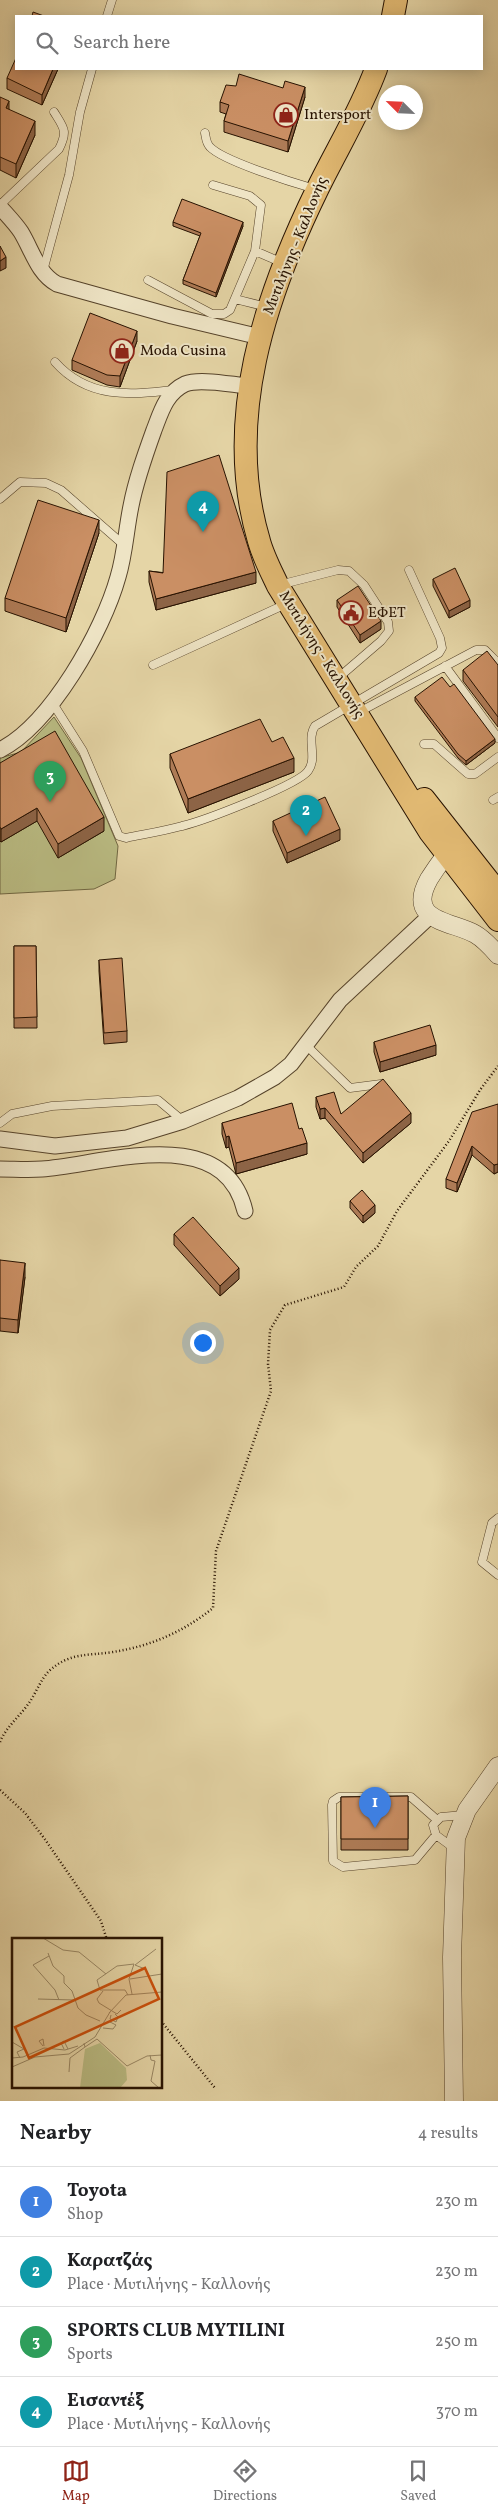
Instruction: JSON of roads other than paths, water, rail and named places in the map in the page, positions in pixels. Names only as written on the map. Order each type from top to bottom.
[{"type":"main road","points":[[393,15],[396,0]]},
{"type":"main road","name":"Μυτιλήνης - Καλλονής","points":[[376,70],[317,190],[268,308],[249,386],[245,418],[245,457],[249,501],[259,542],[283,594],[370,732],[457,854],[498,920]]},
{"type":"main road","name":"Μυτιλήνης - Καλλονής","points":[[457,854],[494,886]]},
{"type":"street","points":[[0,206],[20,230],[48,280],[172,316],[260,337]]},
{"type":"street","points":[[0,750],[16,740],[52,702],[82,659],[96,632],[118,578],[139,471],[164,402],[176,390],[186,384],[195,382],[249,386]]},
{"type":"street","points":[[457,854],[431,877],[423,897],[424,905],[431,915],[444,924],[474,934],[498,955]]},
{"type":"street","points":[[0,1139],[55,1146],[127,1138],[183,1121],[238,1098],[275,1077],[291,1064],[340,1000],[431,915]]},
{"type":"street","points":[[0,1169],[42,1169],[125,1158],[183,1156],[212,1165],[224,1173],[241,1196],[245,1211]]},
{"type":"street","points":[[454,2101],[452,1957],[456,1838],[464,1815],[498,1766]]},
{"type":"lane","points":[[107,15],[112,0]]},
{"type":"lane","points":[[43,273],[69,175],[80,112],[92,70]]},
{"type":"lane","points":[[0,206],[58,149],[64,138],[65,129],[54,112]]},
{"type":"lane","points":[[205,133],[206,142],[213,150],[243,164],[317,190]]},
{"type":"lane","points":[[148,280],[212,314],[218,315],[230,310],[255,251],[261,205],[250,196],[213,185]]},
{"type":"lane","points":[[255,251],[285,264]]},
{"type":"lane","points":[[235,299],[268,308]]},
{"type":"lane","points":[[55,362],[66,374],[78,382],[121,394],[176,390]]},
{"type":"lane","points":[[0,499],[20,482],[46,483],[61,490],[125,546]]},
{"type":"lane","points":[[153,665],[283,594],[338,570],[349,571],[364,586],[388,622],[389,631],[381,642],[336,680]]},
{"type":"lane","points":[[355,709],[436,657],[442,648],[440,638],[409,570]]},
{"type":"lane","points":[[52,702],[83,751],[117,833],[126,838],[184,826],[276,790],[303,776],[312,764],[313,728],[480,649],[491,654],[498,663]]},
{"type":"lane","points":[[445,666],[498,738]]},
{"type":"lane","points":[[424,744],[430,743],[437,746],[468,774],[475,774],[498,757]]},
{"type":"lane","points":[[306,1045],[350,1088],[381,1084]]},
{"type":"lane","points":[[0,1123],[12,1114],[52,1106],[158,1100],[183,1121]]},
{"type":"lane","points":[[498,1518],[492,1524],[482,1562],[498,1575]]},
{"type":"lane","points":[[436,1819],[411,1796],[339,1797],[333,1801],[332,1805],[333,1861],[343,1867],[411,1861],[417,1858],[436,1835]]},
{"type":"lane","points":[[455,1849],[432,1830],[436,1819],[464,1815]]},
{"type":"place","name":"Intersport","points":[[286,115]]},
{"type":"place","name":"Moda Cusina","points":[[122,351]]},
{"type":"place","name":"Εισαντέξ","points":[[203,532]]},
{"type":"place","name":"ΕΦΕΤ","points":[[351,613]]},
{"type":"place","name":"SPORTS CLUB MYTILINI","points":[[50,802]]},
{"type":"place","name":"Καρατζάς","points":[[306,836]]},
{"type":"place","name":"Toyota","points":[[375,1828]]}]
